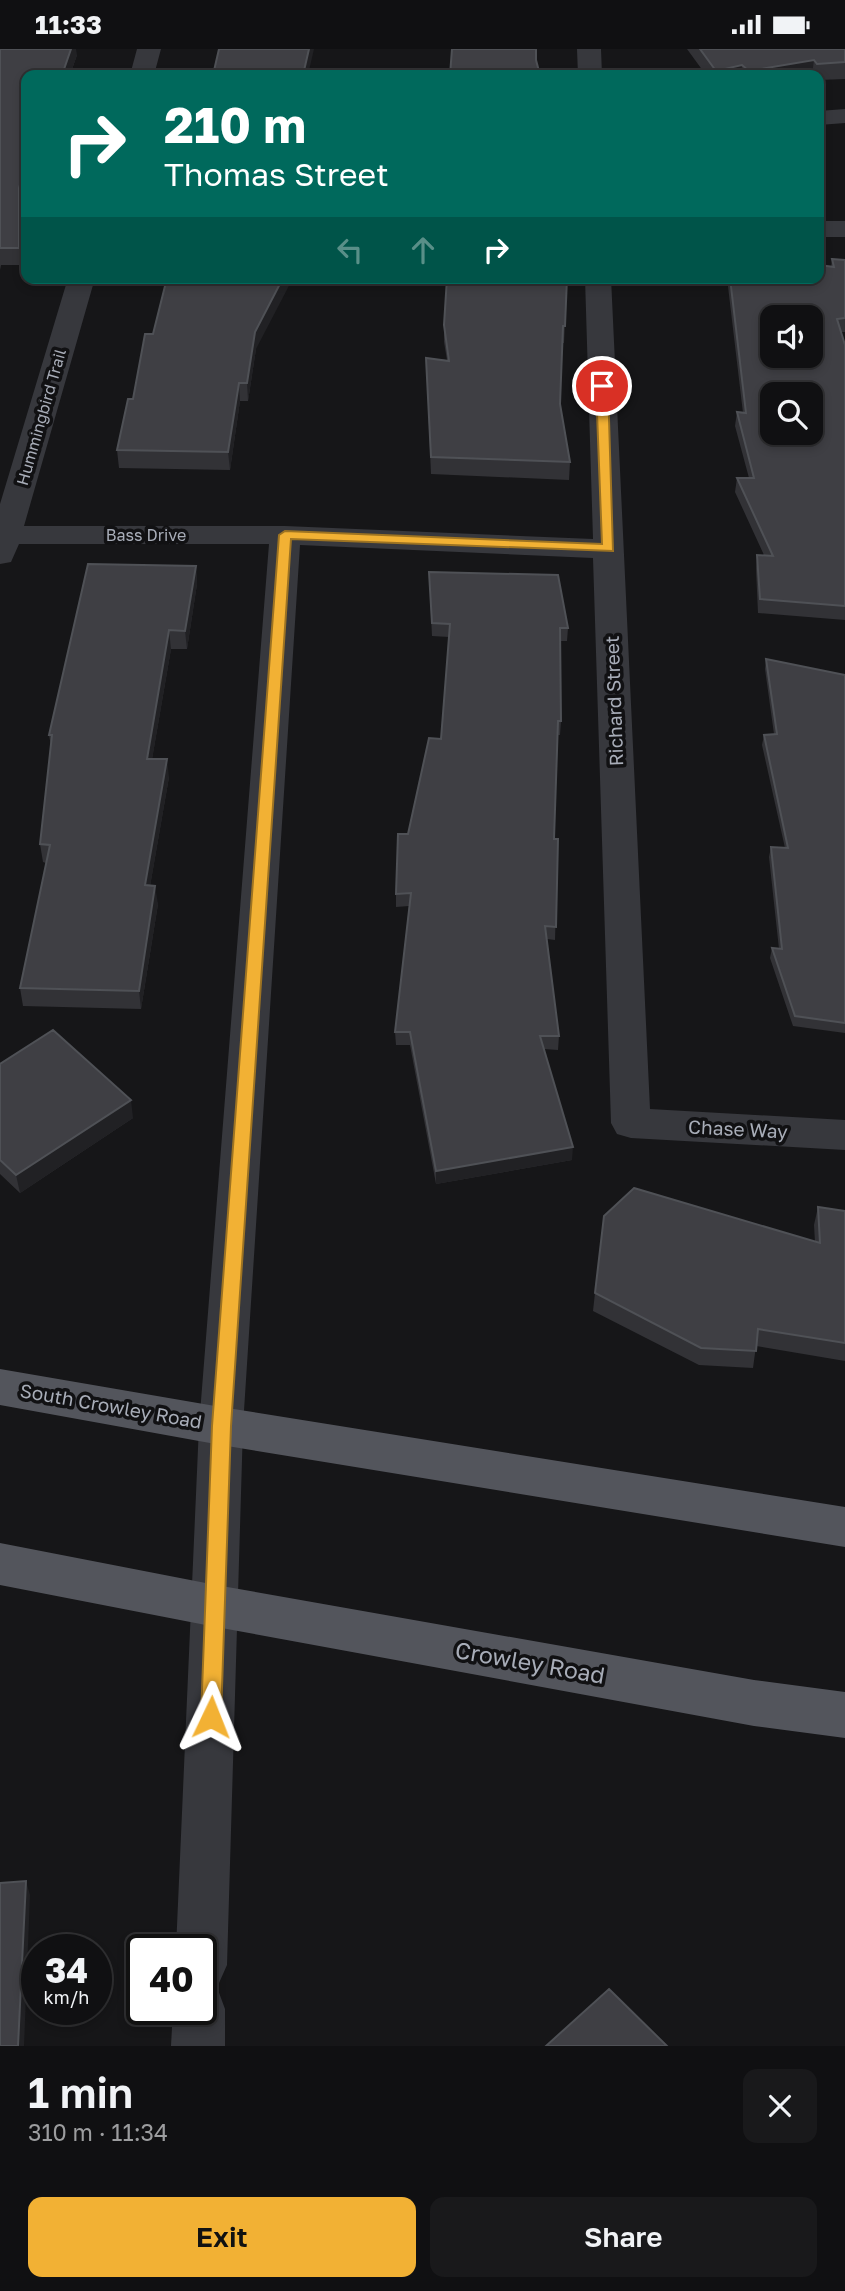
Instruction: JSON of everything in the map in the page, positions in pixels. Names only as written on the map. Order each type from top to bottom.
[{"type":"main road","name":"South Crowley Road","points":[[0,1387],[221,1426]]},
{"type":"main road","points":[[221,1426],[845,1527]]},
{"type":"main road","points":[[0,1564],[216,1606]]},
{"type":"main road","name":"Crowley Road","points":[[216,1606],[754,1703],[845,1715]]},
{"type":"street","points":[[143,70],[149,49]]},
{"type":"street","points":[[589,49],[590,70]]},
{"type":"street","points":[[824,118],[845,116]]},
{"type":"street","points":[[824,229],[845,229]]},
{"type":"street","name":"Hummingbird Trail","points":[[3,545],[80,284]]},
{"type":"street","name":"Richard Street","points":[[598,284],[631,1123]]},
{"type":"street","points":[[202,1934],[221,1426],[285,535]]},
{"type":"street","name":"Bass Drive","points":[[3,545],[285,535],[608,549]]},
{"type":"street","name":"Chase Way","points":[[631,1123],[845,1135]]},
{"type":"street","points":[[198,2046],[199,2025]]},
{"type":"building","points":[[0,49],[71,49],[64,70],[21,70],[19,248],[0,248]]},
{"type":"building","points":[[219,49],[309,49],[304,70],[214,70]]},
{"type":"building","points":[[452,49],[536,49],[539,70],[450,70]]},
{"type":"building","points":[[700,49],[845,49],[845,62],[817,64],[814,60],[755,70],[748,70],[742,65],[715,70]]},
{"type":"building","points":[[832,259],[845,260],[845,318],[837,319],[845,345],[845,606],[760,599],[757,555],[773,556],[737,478],[754,478],[737,412],[746,413],[731,284],[824,284],[824,266],[834,267]]},
{"type":"building","points":[[166,284],[280,284],[255,332],[247,383],[239,383],[228,452],[117,450],[128,399],[133,399],[145,334],[153,334]]},
{"type":"building","points":[[447,284],[567,284],[560,404],[570,462],[431,457],[426,358],[449,361],[444,325]]},
{"type":"building","points":[[88,564],[196,566],[185,631],[169,630],[147,759],[167,759],[145,885],[155,886],[139,991],[20,988],[50,845],[40,844],[52,735],[49,735]]},
{"type":"building","points":[[429,572],[558,575],[568,628],[560,628],[561,721],[558,721],[554,839],[558,839],[556,927],[545,926],[559,1036],[540,1036],[573,1147],[436,1171],[410,1032],[395,1032],[411,893],[396,894],[398,834],[408,834],[429,738],[441,739],[450,624],[432,623]]},
{"type":"building","points":[[766,659],[845,675],[845,1023],[795,1016],[772,948],[782,949],[771,847],[788,848],[764,735],[777,734]]},
{"type":"building","points":[[53,1030],[131,1100],[16,1175],[0,1160],[0,1064]]},
{"type":"building","points":[[634,1188],[820,1243],[818,1207],[845,1211],[845,1343],[758,1329],[756,1351],[701,1348],[595,1293],[604,1216]]},
{"type":"building","points":[[26,1881],[23,1934],[21,1934],[18,2046],[0,2046],[0,1883]]},
{"type":"building","points":[[609,1989],[667,2046],[546,2046]]},
{"type":"route","points":[[211,1717],[221,1426],[285,535],[608,549],[602,386]]}]
